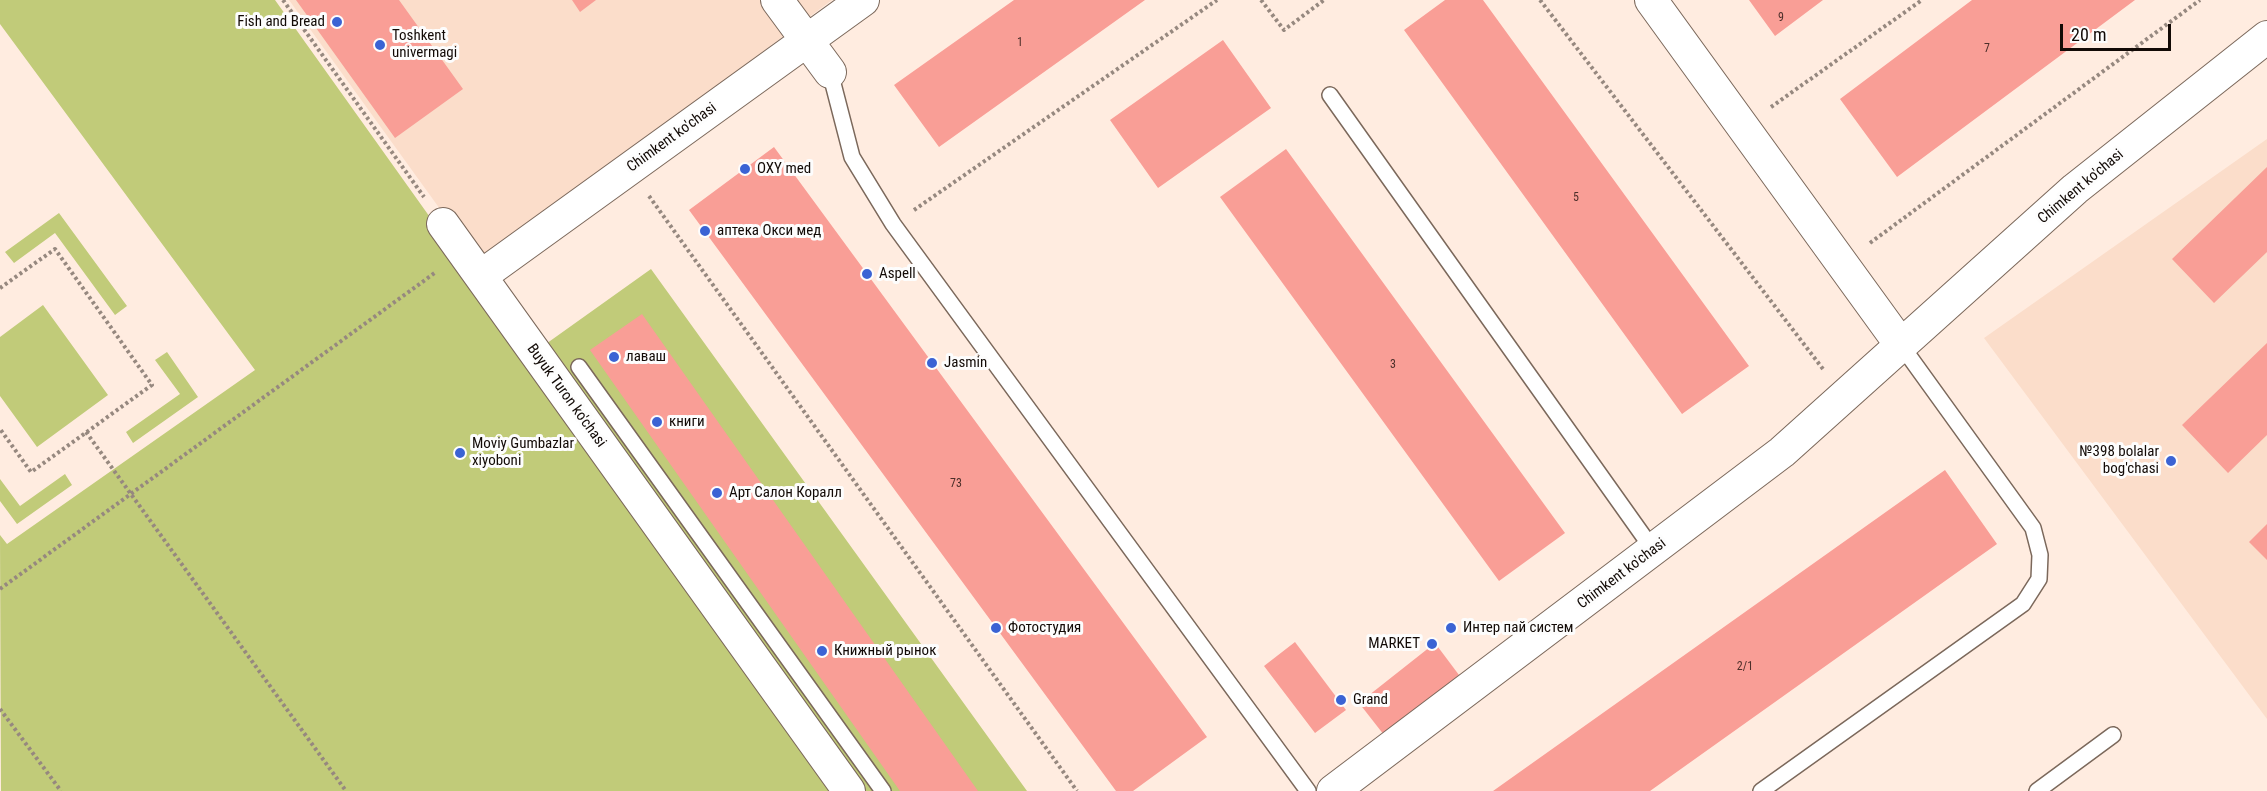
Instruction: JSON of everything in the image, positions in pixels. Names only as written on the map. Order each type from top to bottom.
[{"type":"street","points":[[777,0],[830,72]]},
{"type":"street","name":"Chimkent ko'chasi","points":[[472,264],[630,169],[863,0]]},
{"type":"street","points":[[1651,0],[1741,128],[1901,345]]},
{"type":"street","name":"Chimkent ko'chasi","points":[[1333,791],[1654,551],[1782,452],[2075,189],[2267,37]]},
{"type":"street","name":"Buyuk Turon ko'chasi","points":[[443,224],[849,791]]},
{"type":"lane","points":[[830,72],[852,158],[893,224],[1308,791]]},
{"type":"lane","points":[[1330,94],[1654,551]]},
{"type":"lane","points":[[1761,791],[2023,604],[2039,579],[2040,555],[2033,528],[1901,345]]},
{"type":"lane","points":[[579,367],[883,791]]},
{"type":"lane","points":[[2037,791],[2113,735]]},
{"type":"path","points":[[283,0],[443,224]]},
{"type":"path","points":[[893,224],[1217,0]]},
{"type":"path","points":[[1261,0],[1284,30],[1324,0]]},
{"type":"path","points":[[1540,0],[1829,377]]},
{"type":"path","points":[[1741,128],[1922,0]]},
{"type":"path","points":[[1841,264],[2200,0]]},
{"type":"path","points":[[630,169],[1077,791]]},
{"type":"path","points":[[0,288],[55,249],[152,385],[31,472],[0,429]]},
{"type":"path","points":[[0,589],[130,494],[472,264]]},
{"type":"path","points":[[86,432],[346,791]]},
{"type":"path","points":[[0,709],[61,791]]},
{"type":"shaded area","points":[[289,0],[832,0],[479,263]]},
{"type":"shaded area","name":"№398 bolalar bog'chasi","points":[[2267,139],[2267,719],[1984,338]]},
{"type":"green space","name":"Moviy Gumbazlar xiyoboni","points":[[0,0],[275,0],[529,356],[651,269],[1027,791],[1,791],[0,535],[7,544],[255,370],[0,24]]},
{"type":"green space","points":[[59,213],[127,306],[115,315],[55,233],[14,263],[5,252]]},
{"type":"green space","points":[[43,305],[108,395],[37,447],[0,396],[0,337]]},
{"type":"green space","points":[[167,352],[198,397],[133,443],[126,432],[180,394],[155,360]]},
{"type":"green space","points":[[65,474],[72,485],[17,524],[0,501],[0,479],[20,506]]},
{"type":"building","name":"Toshkent univermagi","points":[[296,0],[399,0],[463,89],[395,138]]},
{"type":"building","points":[[572,0],[596,0],[580,12]]},
{"type":"building","points":[[1014,0],[1145,0],[939,147],[894,85]]},
{"type":"building","points":[[1445,0],[1483,0],[1749,366],[1682,414],[1404,30]]},
{"type":"building","points":[[1749,0],[1823,0],[1775,36]]},
{"type":"building","points":[[1972,0],[2135,0],[1897,177],[1840,99]]},
{"type":"building","points":[[1223,40],[1271,108],[1158,188],[1110,120]]},
{"type":"building","points":[[774,147],[1207,737],[1133,791],[1116,791],[689,210]]},
{"type":"building","points":[[1286,149],[1565,533],[1499,581],[1220,197]]},
{"type":"building","points":[[2267,167],[2267,252],[2214,303],[2172,259]]},
{"type":"building","points":[[642,314],[978,791],[900,791],[590,350]]},
{"type":"building","points":[[2267,343],[2267,435],[2228,473],[2182,425]]},
{"type":"building","points":[[1945,470],[1997,544],[1650,791],[1493,791]]},
{"type":"building","points":[[2267,524],[2267,560],[2249,542]]},
{"type":"building","points":[[1295,642],[1346,710],[1315,733],[1264,666]]},
{"type":"building","points":[[1435,643],[1459,675],[1384,735],[1359,703]]},
{"type":"place","name":"Fish and Bread","points":[[337,22]]},
{"type":"place","name":"Toshkent univermagi","points":[[380,45]]},
{"type":"place","name":"OXY med","points":[[745,169]]},
{"type":"place","name":"аптека Окси мед","points":[[705,231]]},
{"type":"place","name":"Aspell","points":[[867,274]]},
{"type":"place","name":"лаваш","points":[[614,357]]},
{"type":"place","name":"Jasmin","points":[[932,363]]},
{"type":"place","name":"книги","points":[[657,422]]},
{"type":"place","name":"Moviy Gumbazlar xiyoboni","points":[[460,453]]},
{"type":"place","name":"№398 bolalar bog'chasi","points":[[2171,461]]},
{"type":"place","name":"Арт Салон Коралл","points":[[717,493]]},
{"type":"place","name":"Фотостудия","points":[[996,628]]},
{"type":"place","name":"Интер пай систем","points":[[1451,628]]},
{"type":"place","name":"MARKET","points":[[1432,644]]},
{"type":"place","name":"Книжный рынок","points":[[822,651]]},
{"type":"place","name":"Grand","points":[[1341,700]]}]
